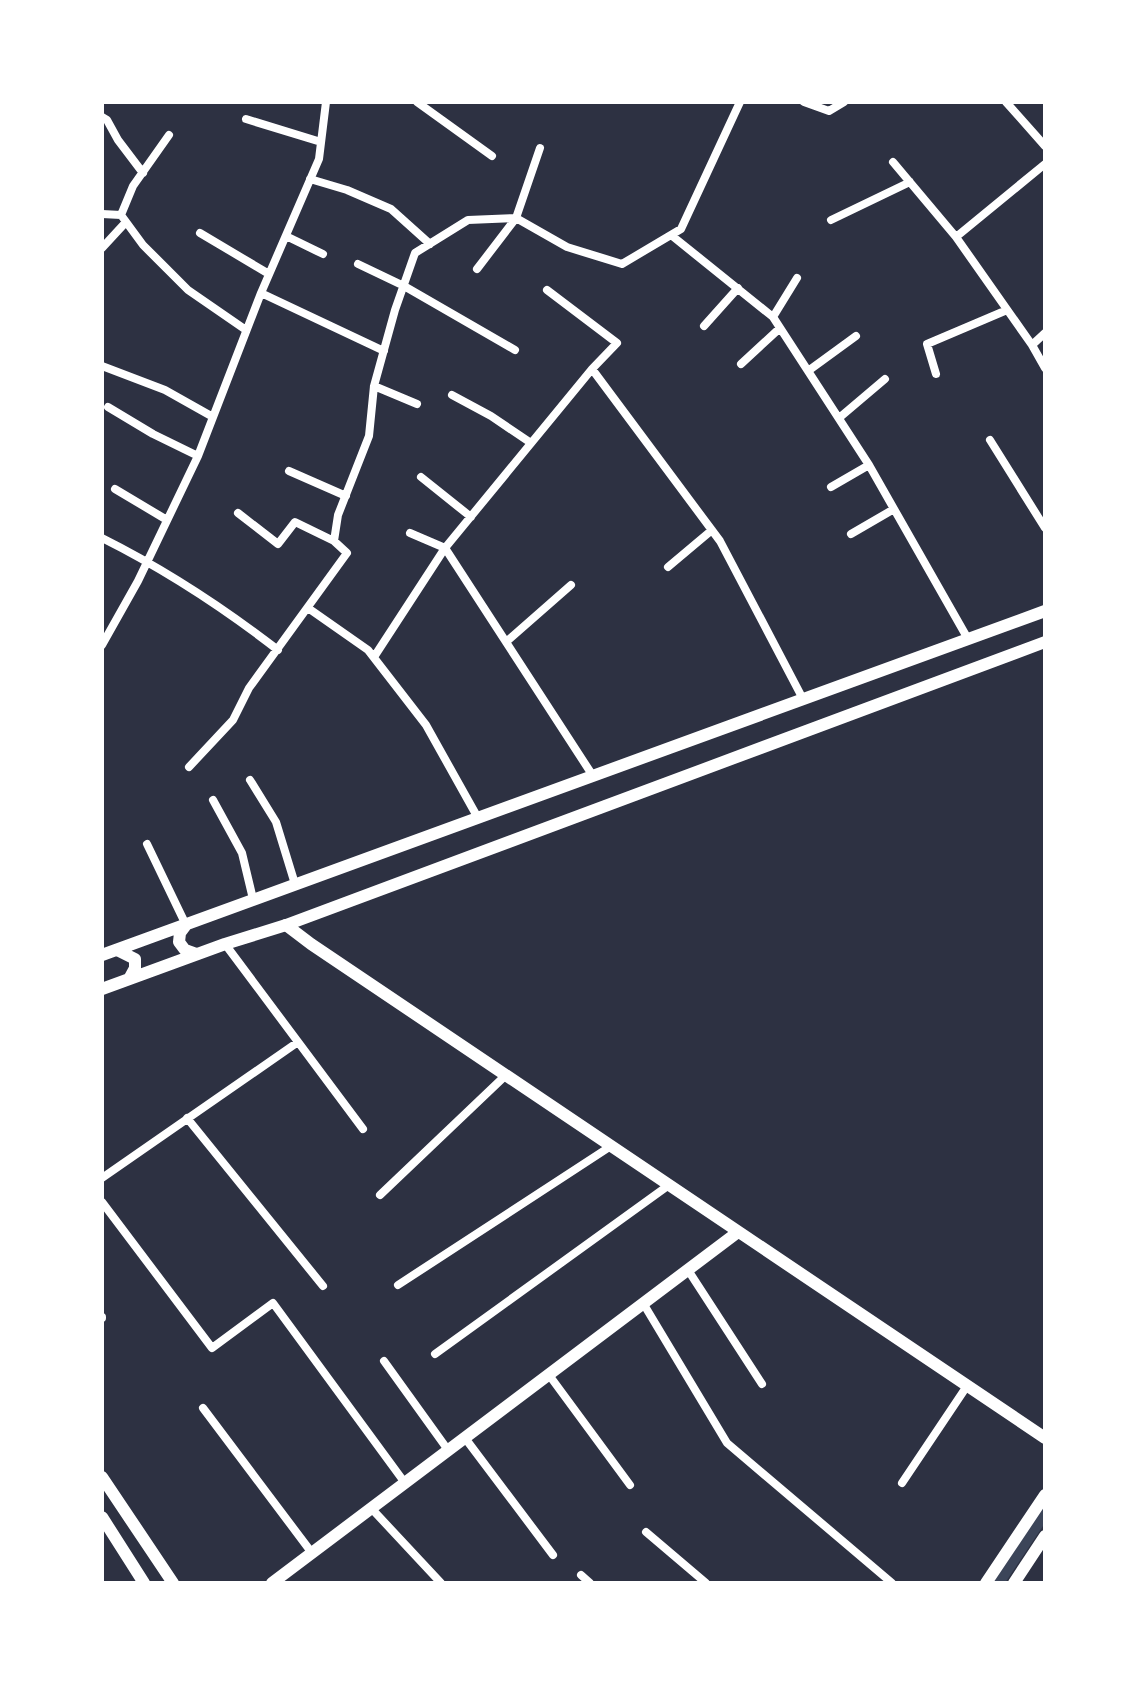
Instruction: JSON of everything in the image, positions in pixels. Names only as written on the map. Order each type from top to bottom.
[{"type":"main road","points":[[102,955],[1045,611]]},
{"type":"main road","points":[[102,989],[286,925],[1045,642]]},
{"type":"main road","points":[[186,925],[180,933],[179,942],[185,950],[196,954]]},
{"type":"main road","points":[[286,925],[1045,1438]]},
{"type":"main road","points":[[117,950],[135,959],[135,968],[129,979]]},
{"type":"main road","points":[[272,1583],[738,1232]]},
{"type":"main road","points":[[102,1477],[173,1583]]},
{"type":"main road","points":[[986,1583],[1045,1495]]},
{"type":"main road","points":[[102,1517],[144,1583]]},
{"type":"main road","points":[[1014,1583],[1045,1536]]},
{"type":"main road","points":[[152,1551],[166,1570],[184,1583]]},
{"type":"street","points":[[102,645],[198,456],[261,293],[319,159],[326,102]]},
{"type":"street","points":[[417,102],[492,156]]},
{"type":"street","points":[[334,541],[338,515],[369,436],[374,386],[415,253],[468,220],[516,218],[567,247],[622,264],[681,229],[740,102]]},
{"type":"street","points":[[804,102],[829,111],[844,102]]},
{"type":"street","points":[[1007,103],[1045,146]]},
{"type":"street","points":[[102,117],[143,173]]},
{"type":"street","points":[[246,119],[321,142]]},
{"type":"street","points":[[102,248],[123,219],[133,186],[169,135]]},
{"type":"street","points":[[477,269],[516,218],[540,148]]},
{"type":"street","points":[[893,162],[956,237],[1045,368]]},
{"type":"street","points":[[956,237],[1045,164]]},
{"type":"street","points":[[310,179],[347,190],[391,209],[430,244]]},
{"type":"street","points":[[831,220],[910,182]]},
{"type":"street","points":[[102,214],[123,219],[143,245],[188,290],[246,330]]},
{"type":"street","points":[[200,233],[269,274]]},
{"type":"street","points":[[671,235],[773,317],[869,465],[968,639]]},
{"type":"street","points":[[286,236],[323,254]]},
{"type":"street","points":[[358,264],[404,286],[515,350]]},
{"type":"street","points":[[773,317],[797,278]]},
{"type":"street","points":[[704,326],[738,288]]},
{"type":"street","points":[[374,657],[445,548],[592,369],[617,343],[547,290]]},
{"type":"street","points":[[261,293],[384,351]]},
{"type":"street","points":[[936,374],[927,344],[1007,310]]},
{"type":"street","points":[[741,364],[780,328]]},
{"type":"street","points":[[1032,345],[1045,333]]},
{"type":"street","points":[[808,371],[856,336]]},
{"type":"street","points":[[102,366],[165,390],[213,417]]},
{"type":"street","points":[[592,369],[712,530],[803,699]]},
{"type":"street","points":[[839,418],[885,379]]},
{"type":"street","points":[[374,386],[417,404]]},
{"type":"street","points":[[452,395],[531,443]]},
{"type":"street","points":[[108,407],[198,456]]},
{"type":"street","points":[[990,440],[1045,528]]},
{"type":"street","points":[[831,487],[869,465]]},
{"type":"street","points":[[289,471],[346,496]]},
{"type":"street","points":[[421,477],[471,517]]},
{"type":"street","points":[[115,489],[167,520]]},
{"type":"street","points":[[851,534],[894,509]]},
{"type":"street","points":[[189,767],[233,720],[249,688],[347,553],[334,541],[295,522],[278,544],[238,513]]},
{"type":"street","points":[[668,567],[712,530]]},
{"type":"street","points":[[410,533],[445,548],[593,776]]},
{"type":"street","points":[[102,538],[222,606],[278,650]]},
{"type":"street","points":[[506,642],[571,585]]},
{"type":"street","points":[[308,608],[374,657],[426,725],[478,818]]},
{"type":"street","points":[[250,780],[276,822],[295,884]]},
{"type":"street","points":[[213,800],[242,853],[253,899]]},
{"type":"street","points":[[147,844],[186,925]]},
{"type":"street","points":[[225,944],[363,1129]]},
{"type":"street","points":[[102,1178],[298,1042]]},
{"type":"street","points":[[380,1195],[506,1075]]},
{"type":"street","points":[[187,1118],[323,1286]]},
{"type":"street","points":[[398,1285],[611,1146]]},
{"type":"street","points":[[435,1354],[669,1185]]},
{"type":"street","points":[[102,1202],[212,1348],[273,1303],[405,1483]]},
{"type":"street","points":[[688,1270],[762,1384]]},
{"type":"street","points":[[643,1303],[727,1443],[892,1583]]},
{"type":"street","points":[[384,1361],[448,1450]]},
{"type":"street","points":[[549,1375],[630,1485]]},
{"type":"street","points":[[902,1483],[967,1386]]},
{"type":"street","points":[[203,1408],[312,1553]]},
{"type":"street","points":[[465,1438],[553,1555]]},
{"type":"street","points":[[371,1508],[441,1583]]},
{"type":"street","points":[[646,1532],[706,1583]]},
{"type":"street","points":[[581,1575],[590,1583]]},
{"type":"shaded area","points":[[1045,1505],[1045,1523],[1005,1583],[993,1583]]}]
